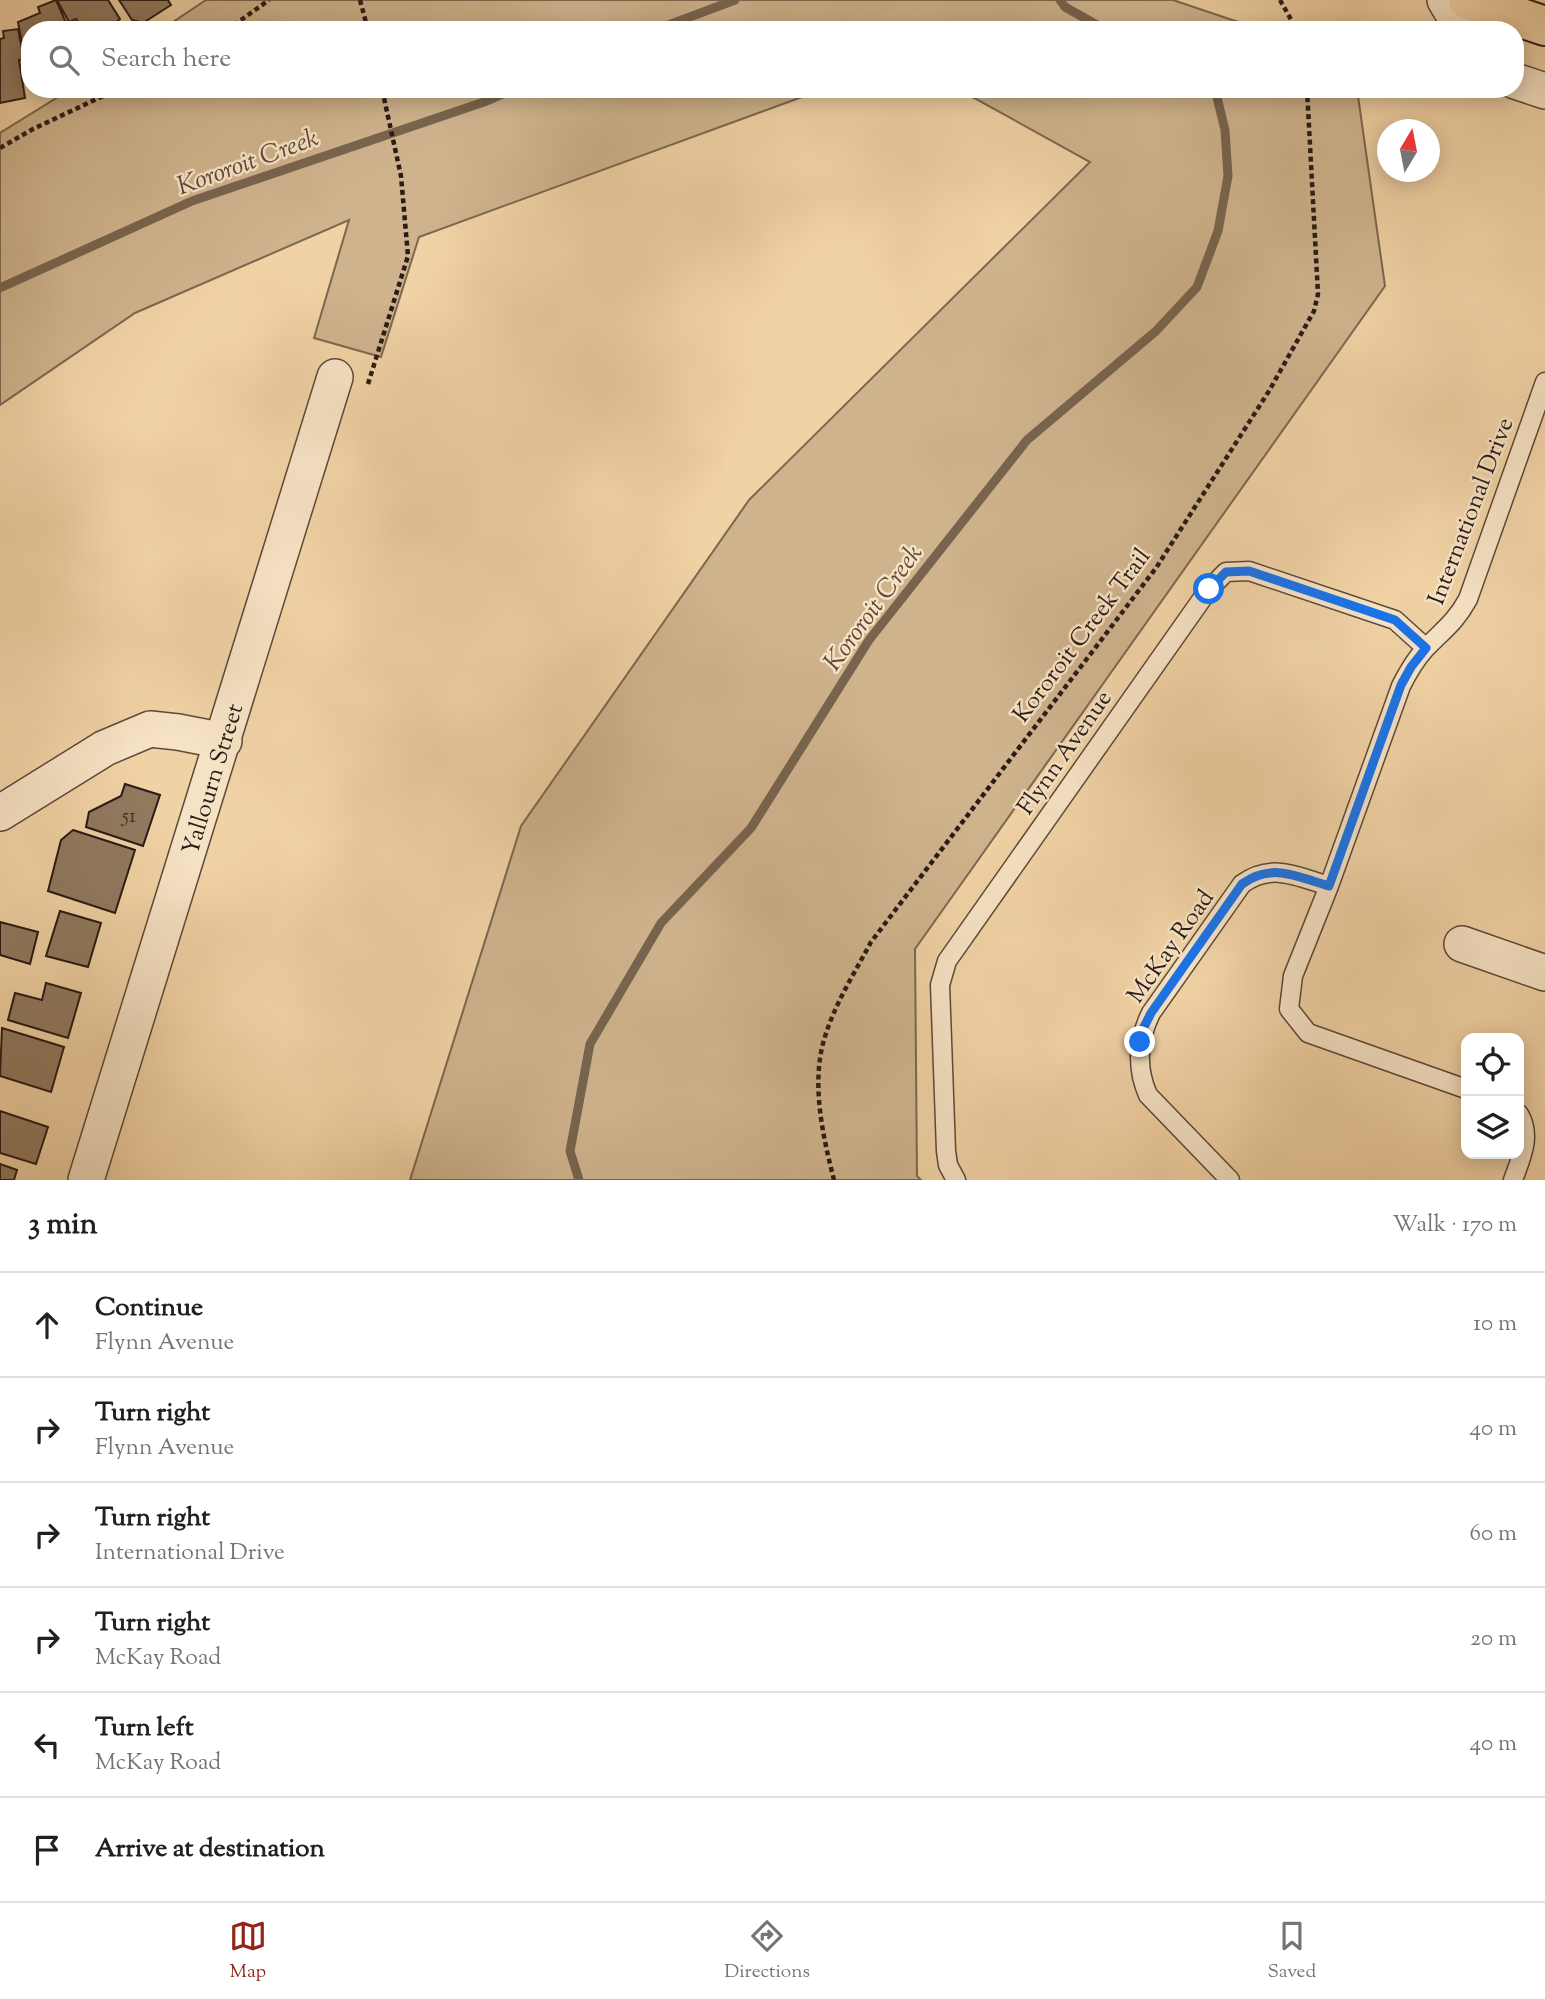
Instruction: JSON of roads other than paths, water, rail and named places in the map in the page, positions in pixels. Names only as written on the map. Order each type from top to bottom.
[{"type":"highway","points":[[1468,0],[1545,26]]},
{"type":"street","points":[[1445,0],[1458,21]]},
{"type":"street","points":[[1524,84],[1545,91]]},
{"type":"street","name":"Yallourn Street","points":[[86,1180],[335,377]]},
{"type":"street","points":[[0,813],[105,748],[128,738],[220,753]]},
{"type":"street","points":[[1462,944],[1545,972]]},
{"type":"lane","name":"International Drive","points":[[1461,1087],[1308,1033],[1289,1009],[1293,976],[1329,886],[1401,685],[1411,667],[1426,648],[1450,627],[1468,599],[1545,382]]},
{"type":"lane","name":"Flynn Avenue","points":[[956,1180],[948,1166],[946,1152],[940,985],[947,961],[1209,589],[1226,572],[1249,571],[1395,620],[1426,648]]},
{"type":"lane","name":"McKay Road","points":[[1230,1180],[1148,1095],[1143,1083],[1140,1057],[1144,1027],[1151,1013],[1242,884],[1261,873],[1282,872],[1329,886]]},
{"type":"lane","points":[[1524,1127],[1524,1149]]},
{"type":"lane","points":[[1513,1180],[1520,1159]]},
{"type":"waterway","name":"Kororoit Creek","points":[[679,21],[735,0]]},
{"type":"waterway","name":"Kororoit Creek","points":[[1060,0],[1065,7],[1090,21]]},
{"type":"waterway","name":"Kororoit Creek","points":[[0,288],[192,201],[493,98]]},
{"type":"waterway","name":"Kororoit Creek","points":[[579,1180],[570,1151],[590,1044],[661,923],[751,828],[869,640],[1027,440],[1156,331],[1197,287],[1218,231],[1228,176],[1225,130],[1217,98]]}]
